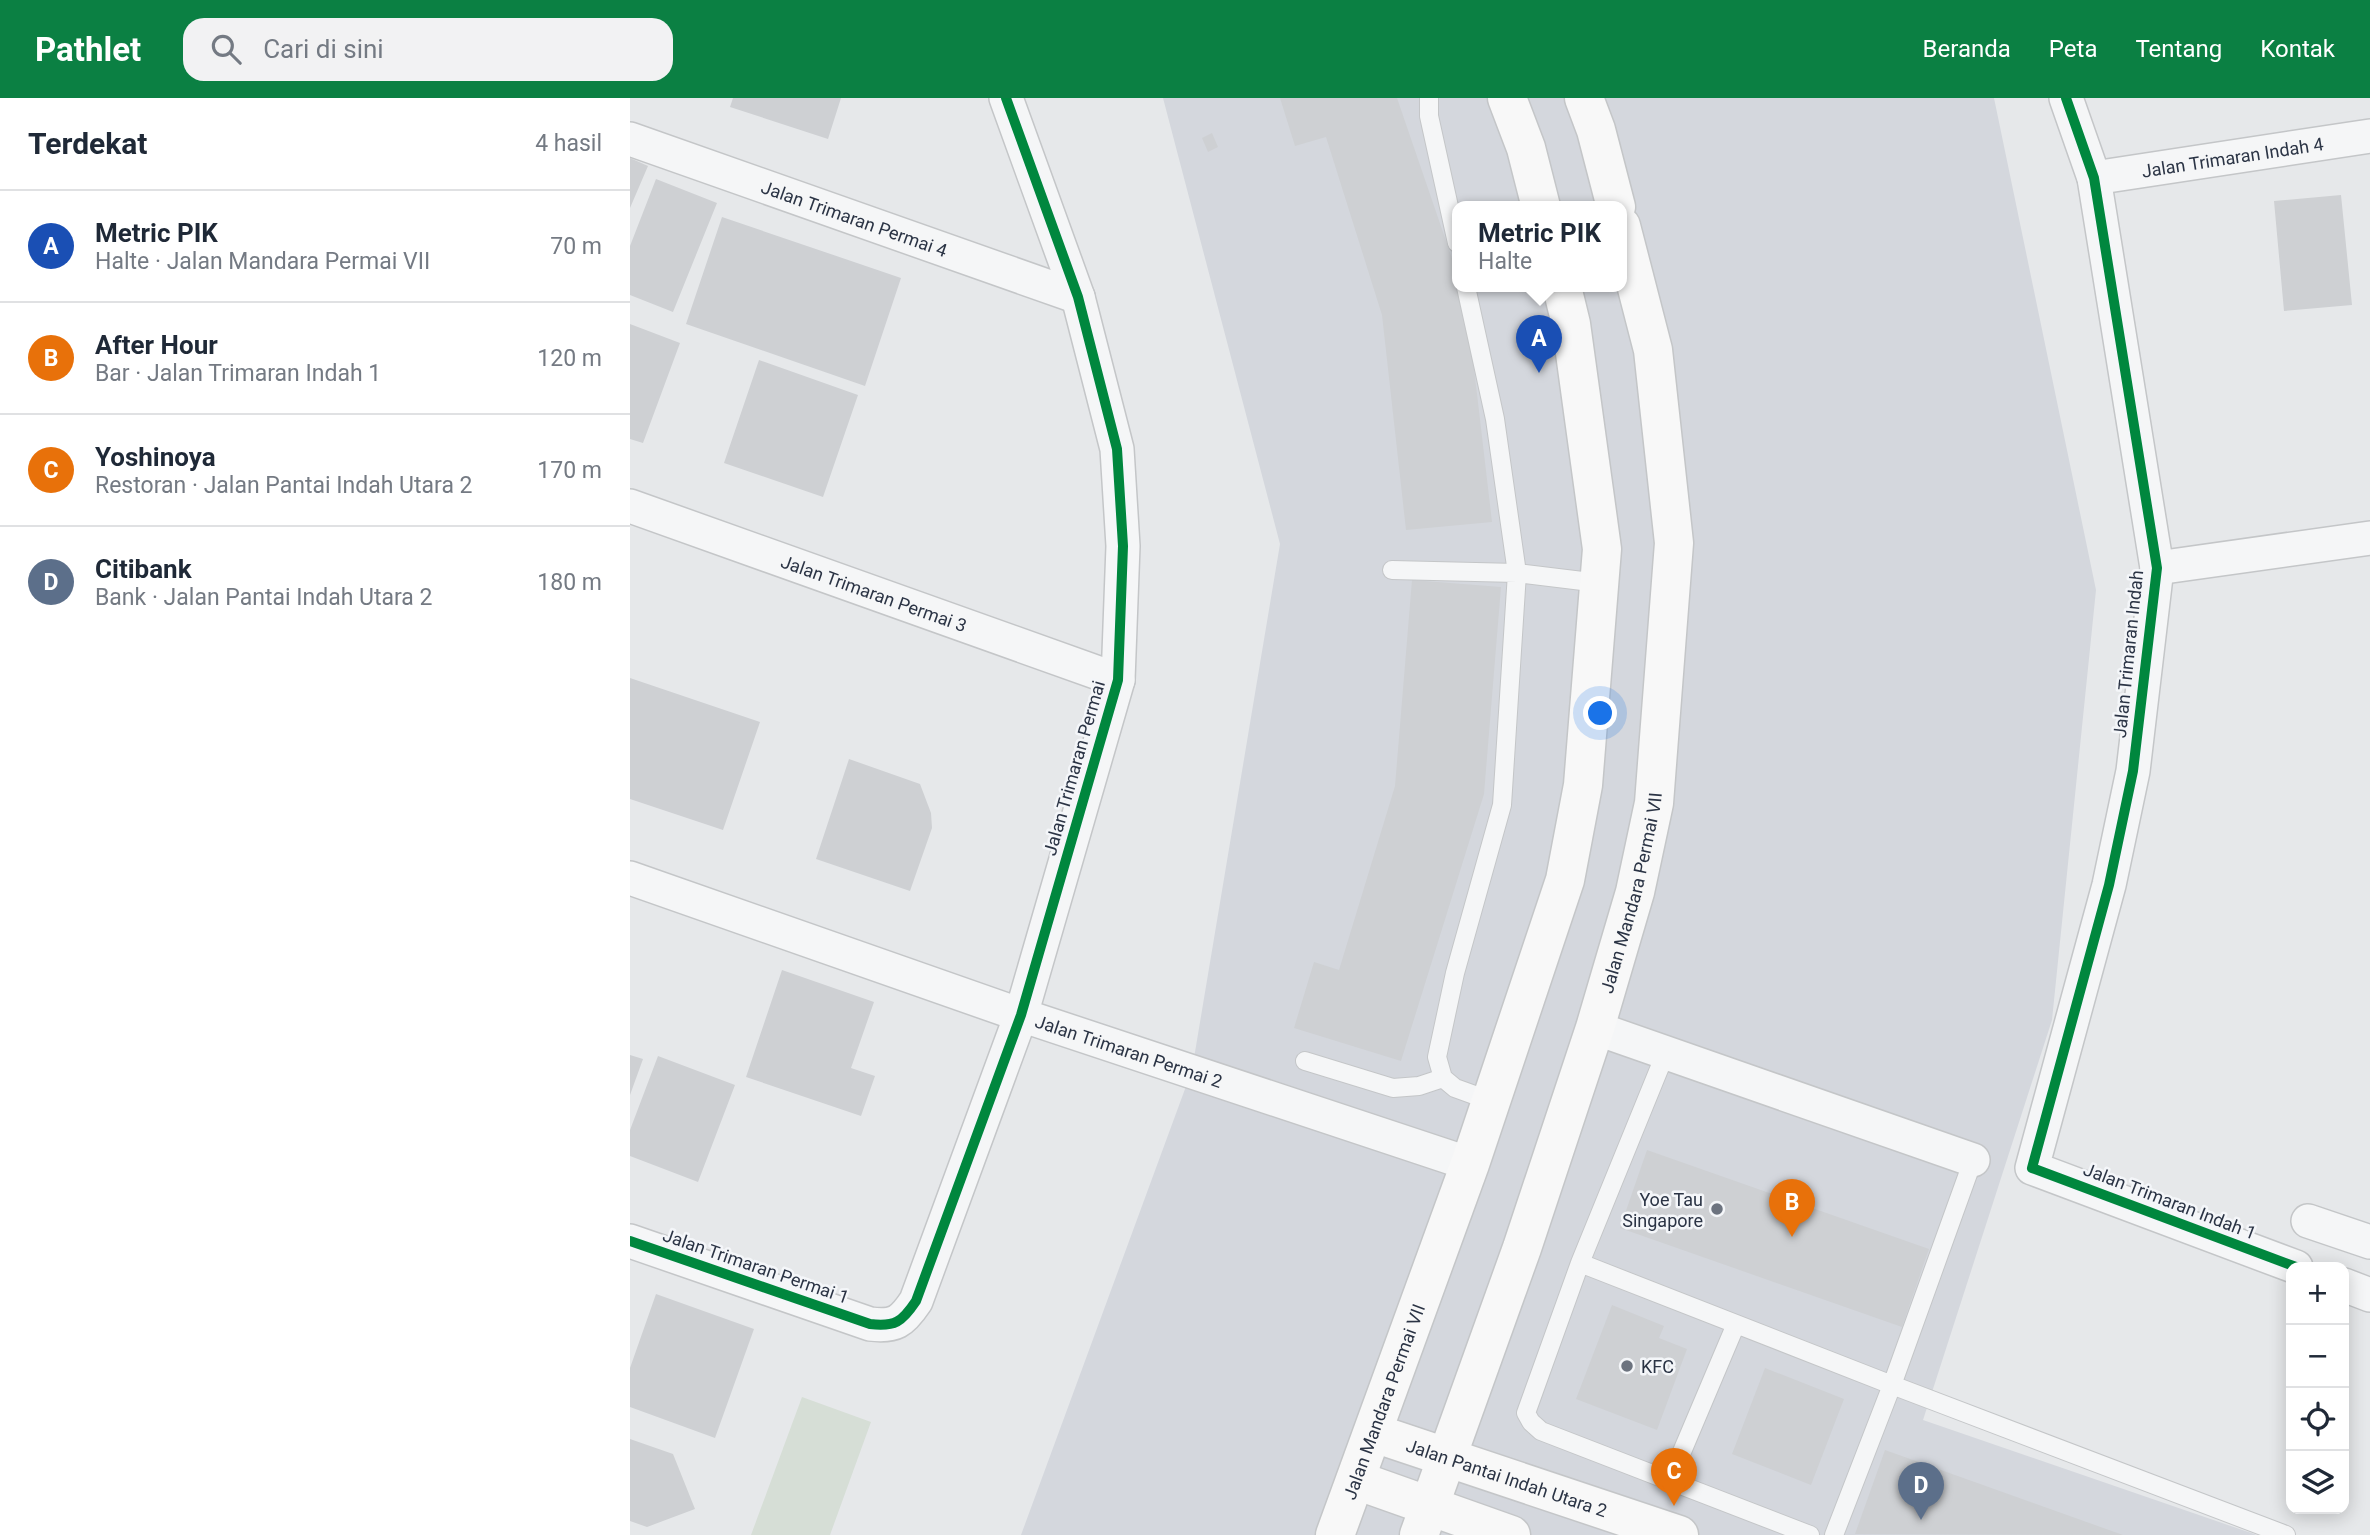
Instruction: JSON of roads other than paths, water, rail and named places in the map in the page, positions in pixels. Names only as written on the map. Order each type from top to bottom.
[{"type":"main road","points":[[1507,98],[1526,148],[1539,201]]},
{"type":"main road","points":[[1584,98],[1596,130],[1614,201]]},
{"type":"main road","name":"Jalan Mandara Permai VII","points":[[1424,1521],[1522,1248],[1595,1028],[1635,892],[1654,803],[1674,543],[1654,350],[1627,249]]},
{"type":"main road","name":"Jalan Mandara Permai VII","points":[[1335,1535],[1470,1164],[1565,880],[1583,785],[1602,549],[1573,336],[1563,292]]},
{"type":"main road","name":"Jalan Pantai Indah Utara 2","points":[[1374,1433],[1679,1535]]},
{"type":"main road","points":[[1356,1480],[1424,1521],[1511,1535]]},
{"type":"street","name":"Jalan Trimaran Permai","points":[[870,1324],[887,1326],[905,1317],[916,1301],[1021,1015],[1118,680],[1123,546],[1117,449],[1078,297],[1006,98]]},
{"type":"street","name":"Jalan Trimaran Indah","points":[[2032,1168],[2109,885],[2133,771],[2157,568],[2094,178],[2066,98]]},
{"type":"street","name":"Jalan Trimaran Indah 4","points":[[2094,178],[2370,136]]},
{"type":"street","name":"Jalan Trimaran Permai 4","points":[[630,139],[1078,297]]},
{"type":"street","name":"Jalan Trimaran Permai 3","points":[[630,506],[1118,680]]},
{"type":"street","points":[[2157,568],[2370,538]]},
{"type":"street","name":"Jalan Trimaran Permai 2","points":[[630,878],[1021,1015],[1470,1164]]},
{"type":"street","points":[[1595,1028],[1973,1160]]},
{"type":"street","name":"Jalan Trimaran Indah 1","points":[[2032,1168],[2286,1263]]},
{"type":"street","points":[[2308,1221],[2370,1242]]},
{"type":"street","name":"Jalan Trimaran Permai 1","points":[[630,1241],[870,1324]]},
{"type":"street","points":[[2349,1287],[2370,1295]]},
{"type":"lane","points":[[1429,98],[1429,116],[1452,220]]},
{"type":"lane","points":[[1467,292],[1495,419],[1517,573],[1502,805],[1455,973],[1437,1057],[1443,1078],[1455,1088],[1491,1101]]},
{"type":"lane","points":[[1392,570],[1517,573],[1599,583]]},
{"type":"lane","points":[[1666,1052],[1580,1263],[1526,1413],[1541,1431],[1810,1535]]},
{"type":"lane","points":[[1305,1061],[1393,1088],[1419,1086],[1443,1078]]},
{"type":"lane","points":[[1834,1535],[1892,1385],[1973,1160]]},
{"type":"lane","points":[[1580,1263],[2286,1535]]},
{"type":"lane","points":[[1670,1480],[1736,1324]]},
{"type":"place","name":"Metric PIK","points":[[1539,373]]},
{"type":"place","name":"Yoe Tau Singapore","points":[[1717,1209]]},
{"type":"place","name":"After Hour","points":[[1792,1237]]},
{"type":"place","name":"KFC","points":[[1627,1366]]},
{"type":"place","name":"Yoshinoya","points":[[1674,1506]]},
{"type":"place","name":"Citibank","points":[[1921,1520]]}]
